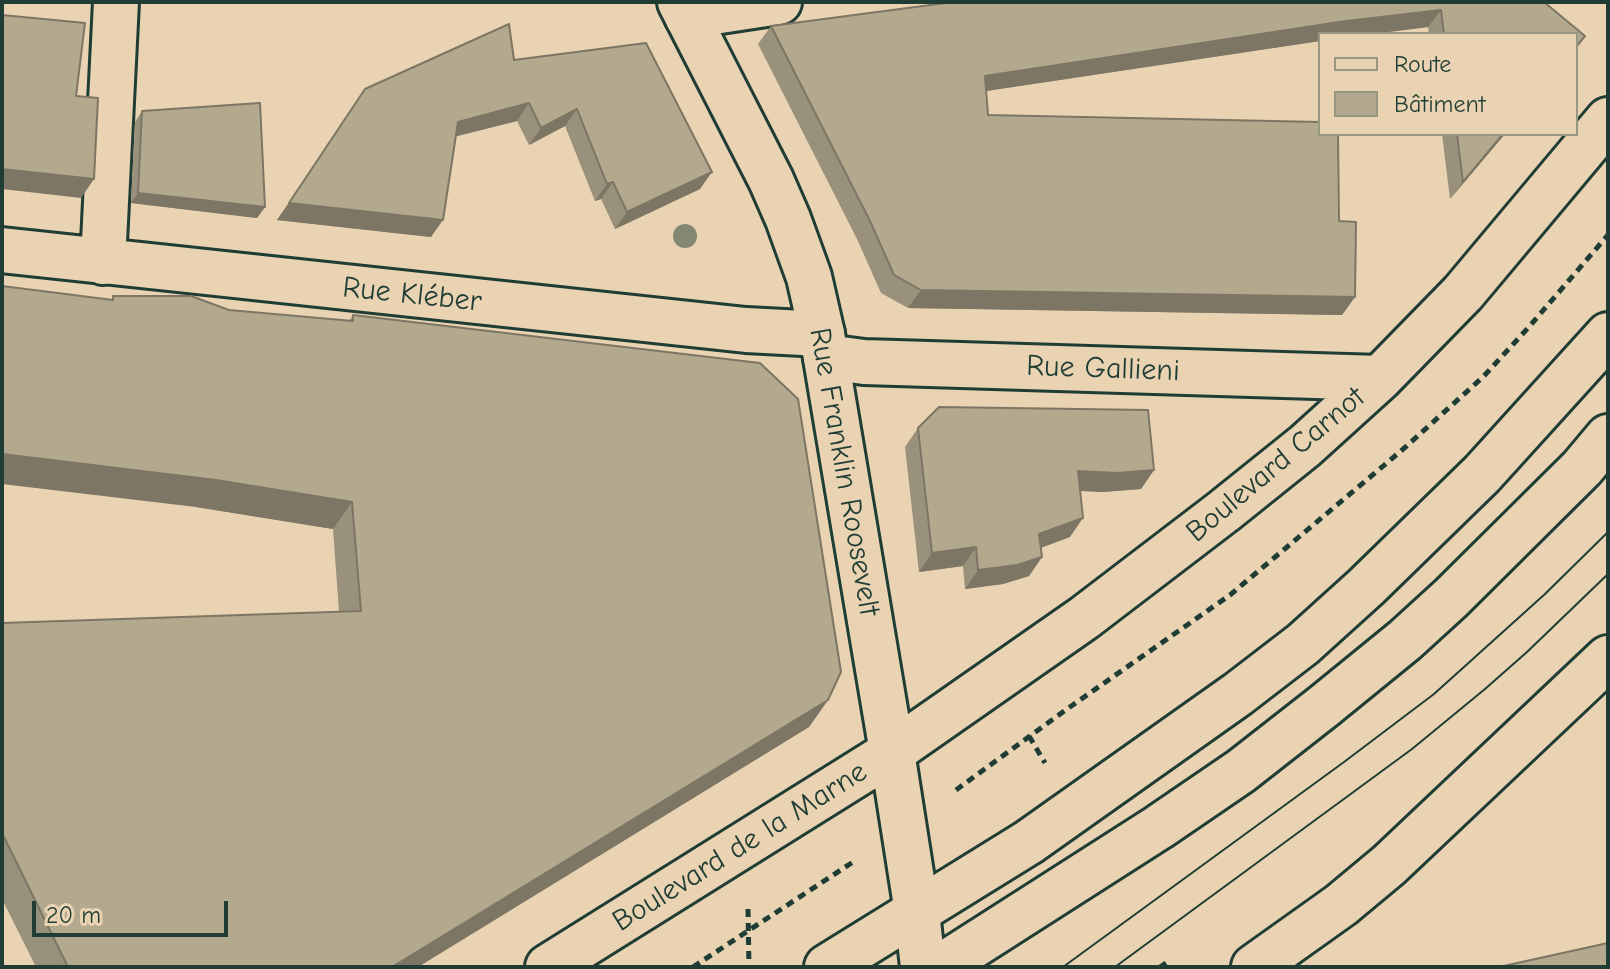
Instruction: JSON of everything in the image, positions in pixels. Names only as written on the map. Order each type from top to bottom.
[{"type":"main road","points":[[103,262],[116,2]]},
{"type":"main road","points":[[684,9],[779,2]]},
{"type":"main road","name":"Rue Franklin Roosevelt","points":[[684,9],[771,180],[809,277],[824,346],[892,752],[923,967]]},
{"type":"main road","name":"Boulevard Carnot","points":[[892,752],[1072,627],[1305,446],[1380,378],[1463,293],[1608,120]]},
{"type":"main road","name":"Rue Kléber","points":[[2,250],[746,330],[824,346]]},
{"type":"main road","points":[[827,967],[1029,842],[1238,694],[1303,644],[1482,474],[1608,335]]},
{"type":"main road","name":"Rue Gallieni","points":[[824,346],[864,362],[1380,378]]},
{"type":"main road","points":[[940,967],[1206,795],[1324,706],[1451,598],[1582,468],[1608,437]]},
{"type":"main road","points":[[1254,967],[1341,905],[1389,865],[1608,658]]},
{"type":"main road","name":"Boulevard de la Marne","points":[[548,967],[892,752]]},
{"type":"building","points":[[953,2],[1544,2],[1585,36],[1578,45],[1578,32],[1444,32],[1441,10],[1346,21],[985,76],[988,115],[1318,122],[1318,136],[1338,136],[1339,221],[1356,222],[1355,297],[921,290],[894,275],[771,26]]},
{"type":"building","points":[[2,15],[85,23],[76,96],[98,98],[94,179],[2,169]]},
{"type":"building","points":[[509,24],[514,60],[646,43],[712,172],[627,212],[613,182],[607,184],[577,109],[541,128],[529,103],[458,122],[443,220],[289,203],[365,89]]},
{"type":"building","points":[[260,103],[265,207],[138,193],[142,111]]},
{"type":"building","points":[[1457,136],[1501,136],[1463,182]]},
{"type":"building","points":[[2,286],[113,300],[113,296],[191,296],[229,310],[353,321],[353,315],[760,363],[798,399],[841,672],[828,700],[392,967],[68,967],[2,833],[2,623],[361,611],[352,502],[216,480],[2,454]]},
{"type":"building","points":[[939,407],[1148,410],[1154,470],[1117,473],[1078,471],[1083,518],[1039,534],[1042,557],[1017,565],[978,570],[976,547],[932,553],[918,428]]},
{"type":"building","points":[[1608,943],[1608,967],[1499,967]]},
{"type":"tram line","points":[[1063,967],[1434,694],[1545,594],[1608,532]]},
{"type":"tram line","points":[[1115,967],[1412,749],[1527,652],[1608,574]]}]
